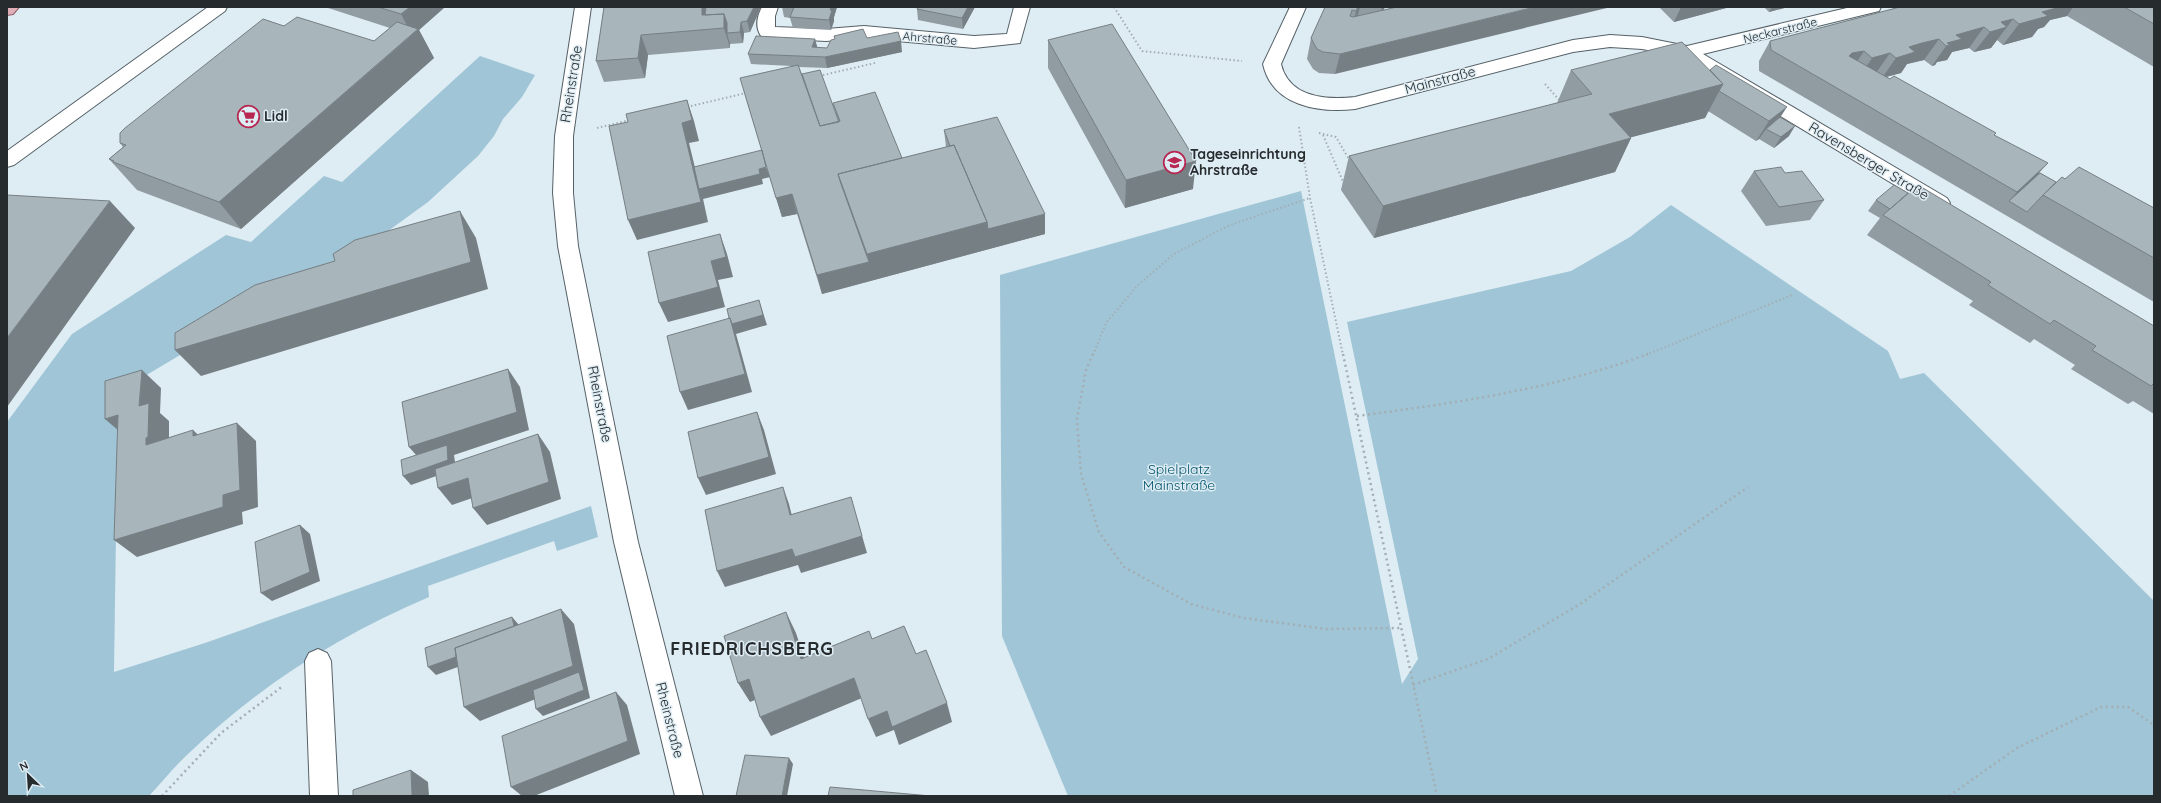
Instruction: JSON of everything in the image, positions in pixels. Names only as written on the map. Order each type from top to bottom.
[{"type":"main road","points":[[7,10],[11,7]]},
{"type":"street","points":[[7,160],[219,7]]},
{"type":"street","name":"Rheinstraße","points":[[583,7],[564,136],[563,193],[568,246],[626,542],[689,796]]},
{"type":"street","name":"Ahrstraße","points":[[770,7],[766,16],[767,32],[826,35],[864,32],[974,42],[1014,39],[1022,7]]},
{"type":"street","points":[[1272,64],[1298,7]]},
{"type":"street","name":"Neckarstraße","points":[[1687,52],[1873,7]]},
{"type":"street","name":"Mainstraße","points":[[1272,64],[1273,74],[1281,86],[1307,100],[1321,104],[1355,103],[1529,56],[1572,46],[1610,41],[1667,46],[1687,52]]},
{"type":"street","name":"Ravensberger Straße","points":[[1687,52],[1955,212]]},
{"type":"street","points":[[318,661],[324,796]]},
{"type":"path","points":[[1114,7],[1142,51],[1272,64]]},
{"type":"path","points":[[812,78],[881,62]]},
{"type":"path","points":[[680,109],[750,93]]},
{"type":"path","points":[[1307,100],[1299,125],[1299,136],[1310,198],[1437,796]]},
{"type":"path","points":[[564,136],[634,120]]},
{"type":"path","points":[[1323,135],[1346,188]]},
{"type":"path","points":[[1336,137],[1350,162]]},
{"type":"path","points":[[1310,198],[1230,225],[1174,254],[1136,286],[1106,323],[1086,370],[1076,419],[1081,474],[1099,532],[1124,567],[1191,604],[1244,618],[1326,629],[1402,628]]},
{"type":"path","points":[[1357,416],[1470,400],[1577,377],[1639,357],[1792,295]]},
{"type":"path","points":[[1413,685],[1488,659],[1574,608],[1748,487]]},
{"type":"path","points":[[162,796],[221,733],[318,661]]},
{"type":"path","points":[[1949,796],[2017,748],[2101,707],[2128,707],[2154,725]]},
{"type":"green space","points":[[480,56],[535,75],[522,97],[503,119],[494,136],[478,156],[428,202],[388,231],[118,392],[114,672],[205,643],[591,506],[598,537],[557,551],[554,541],[428,586],[429,597],[363,628],[301,664],[272,684],[215,729],[173,769],[149,796],[7,796],[7,422],[72,334],[226,235],[251,242],[324,176],[342,182]]},
{"type":"green space","name":"Spielplatz Mainstraße","points":[[1301,191],[1402,684],[1418,659],[1347,322],[1571,271],[1630,237],[1671,205],[1888,351],[1900,379],[1924,373],[2154,601],[2154,796],[1068,796],[1002,636],[1000,275]]},
{"type":"building","points":[[378,7],[410,7],[401,14]]},
{"type":"building","points":[[604,7],[702,7],[702,15],[724,14],[724,28],[641,35],[638,58],[596,61]]},
{"type":"building","points":[[706,7],[754,7],[747,21],[741,22],[740,32],[727,33],[727,23],[724,14],[705,15]]},
{"type":"building","points":[[794,7],[831,7],[830,10],[832,10],[829,20],[790,17]]},
{"type":"building","points":[[918,7],[968,7],[962,18],[917,9]]},
{"type":"building","points":[[1325,7],[1358,7],[1356,11],[1352,10],[1350,16],[1353,17],[1397,7],[1535,7],[1340,54],[1323,52],[1317,49],[1311,38]]},
{"type":"building","points":[[1900,7],[2060,7],[2042,12],[2048,16],[2019,24],[2013,19],[2001,22],[2007,27],[1990,32],[1984,27],[1956,35],[1962,39],[1947,43],[1950,45],[1946,46],[1939,39],[1909,47],[1915,52],[1896,58],[1890,53],[1872,58],[1864,51],[1852,53],[1849,56],[1890,79],[1894,76],[1996,133],[1994,135],[2048,163],[2017,192],[1771,50],[1770,41]]},
{"type":"building","points":[[2124,7],[2154,7],[2154,24]]},
{"type":"building","points":[[297,17],[374,41],[397,22],[418,29],[219,202],[113,162],[114,161],[109,159],[126,145],[120,143],[120,133],[125,128],[263,19],[284,26]]},
{"type":"building","points":[[1112,24],[1196,161],[1126,180],[1048,40]]},
{"type":"building","points":[[863,29],[867,38],[898,32],[901,41],[825,57],[748,54],[756,36],[815,39],[812,47],[827,48],[831,40],[835,39],[834,36]]},
{"type":"building","points":[[1682,42],[1723,84],[1609,114],[1631,138],[1383,206],[1349,156],[1592,94],[1571,70]]},
{"type":"building","points":[[798,65],[820,126],[840,121],[833,103],[875,92],[902,158],[838,174],[869,262],[817,275],[792,194],[776,198],[740,78]]},
{"type":"building","points":[[1716,65],[1787,107],[1769,121],[1719,91],[1723,84],[1710,70]]},
{"type":"building","points":[[820,70],[839,122],[820,126],[802,74]]},
{"type":"building","points":[[687,100],[692,120],[682,123],[701,202],[628,220],[609,126],[628,122],[626,114]]},
{"type":"building","points":[[997,117],[1045,214],[988,229],[987,222],[954,145],[950,146],[944,130]]},
{"type":"building","points":[[1780,117],[1795,126],[1781,137],[1766,129]]},
{"type":"building","points":[[954,145],[987,222],[867,254],[838,174]]},
{"type":"building","points":[[762,150],[766,167],[759,169],[760,174],[699,189],[694,167]]},
{"type":"building","points":[[1781,167],[1785,173],[1802,171],[1824,200],[1779,207],[1754,171]]},
{"type":"building","points":[[2079,167],[2154,208],[2154,258],[2043,195],[2062,177],[2065,179]]},
{"type":"building","points":[[2040,173],[2056,182],[2027,212],[2009,201]]},
{"type":"building","points":[[1894,185],[1908,193],[1890,209],[1876,200]]},
{"type":"building","points":[[1918,185],[2154,326],[2154,383],[2151,386],[2092,350],[2096,346],[2054,320],[2050,324],[1988,285],[1991,282],[1883,215]]},
{"type":"building","points":[[7,195],[110,201],[7,338]]},
{"type":"building","points":[[460,211],[471,262],[175,350],[175,333],[255,285],[335,261],[333,254],[355,240]]},
{"type":"building","points":[[720,234],[726,257],[711,261],[718,287],[659,303],[648,252]]},
{"type":"building","points":[[759,300],[763,315],[732,324],[727,309]]},
{"type":"building","points":[[730,318],[745,374],[680,392],[667,336]]},
{"type":"building","points":[[508,369],[517,412],[409,447],[402,402]]},
{"type":"building","points":[[142,370],[139,406],[149,403],[148,437],[146,438],[146,445],[193,430],[193,436],[237,423],[240,490],[223,495],[223,507],[114,540],[118,415],[105,419],[105,381]]},
{"type":"building","points":[[757,412],[769,457],[698,478],[688,432]]},
{"type":"building","points":[[538,434],[549,482],[473,508],[468,478],[438,488],[435,469]]},
{"type":"building","points":[[447,445],[448,460],[403,476],[401,460]]},
{"type":"building","points":[[783,487],[790,515],[851,497],[862,536],[795,557],[792,549],[717,571],[705,510]]},
{"type":"building","points":[[300,525],[310,572],[261,593],[255,542]]},
{"type":"building","points":[[561,609],[573,666],[464,707],[455,648]]},
{"type":"building","points":[[786,612],[801,659],[869,631],[872,639],[904,626],[916,654],[926,650],[947,703],[892,727],[887,711],[868,719],[854,678],[760,717],[749,679],[738,683],[724,636]]},
{"type":"building","points":[[512,617],[514,626],[455,648],[456,657],[428,667],[425,648]]},
{"type":"building","points":[[579,672],[584,690],[536,709],[533,690]]},
{"type":"building","points":[[616,692],[628,741],[511,787],[502,736]]},
{"type":"building","points":[[745,755],[789,758],[782,796],[736,796]]},
{"type":"building","points":[[411,770],[412,796],[353,796],[353,790]]},
{"type":"building","points":[[830,787],[931,796],[828,796]]},
{"type":"place","name":"Lidl","points":[[248,116]]},
{"type":"place","name":"Tageseinrichtung Ahrstraße","points":[[1175,162]]},
{"type":"district","name":"FRIEDRICHSBERG","points":[[752,648]]}]
